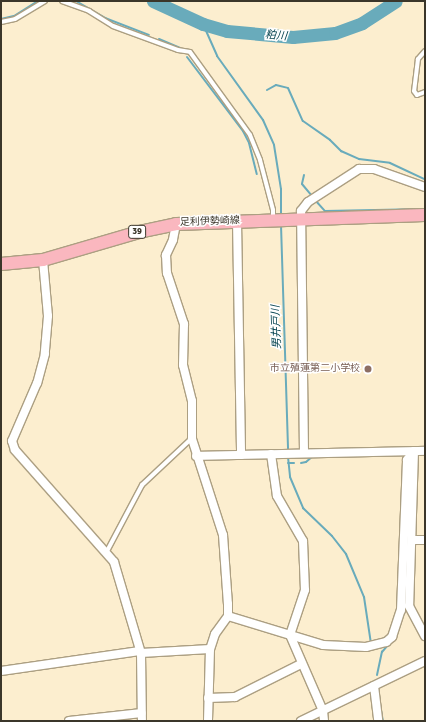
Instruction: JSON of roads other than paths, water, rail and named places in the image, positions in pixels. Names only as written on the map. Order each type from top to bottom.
[{"type":"main road","name":"足利伊勢崎線","points":[[1,264],[43,260],[138,232],[176,224],[425,216]]},
{"type":"street","points":[[304,453],[296,220],[308,202],[359,169],[374,169],[425,187]]},
{"type":"street","points":[[237,221],[241,455]]},
{"type":"street","points":[[176,224],[173,240],[166,255],[168,273],[184,324],[183,365],[192,401],[192,438],[196,456],[221,525],[228,616],[215,634],[210,649],[208,721]]},
{"type":"street","points":[[43,260],[48,316],[44,354],[37,383],[12,441],[15,450],[114,562],[120,576],[141,652],[142,717],[69,721]]},
{"type":"street","points":[[414,451],[409,606],[425,636]]},
{"type":"street","points":[[228,616],[323,645],[350,647],[380,645],[392,637],[401,610],[407,460],[414,451]]},
{"type":"street","points":[[196,456],[425,451]]},
{"type":"street","points":[[271,454],[277,496],[303,541],[305,590],[290,635],[301,664],[323,711],[324,721]]},
{"type":"street","points":[[412,540],[425,540]]},
{"type":"street","points":[[1,671],[141,652],[210,649]]},
{"type":"street","points":[[301,721],[425,661]]},
{"type":"street","points":[[208,698],[235,697],[301,664]]},
{"type":"street","points":[[374,686],[378,721]]},
{"type":"lane","points":[[1,22],[15,19],[45,1]]},
{"type":"lane","points":[[62,1],[89,10],[113,26],[178,50],[190,52],[250,135],[273,210],[274,221]]},
{"type":"lane","points":[[425,51],[418,59],[414,91],[417,95],[425,92]]},
{"type":"lane","points":[[106,553],[142,485],[192,438]]},
{"type":"waterway","points":[[1,19],[14,16],[38,1]]},
{"type":"waterway","points":[[76,1],[105,18],[149,35]]},
{"type":"waterway","name":"粕川","points":[[153,1],[203,24],[227,31],[293,37],[335,33],[362,23],[396,1]]},
{"type":"waterway","name":"男井戸川","points":[[203,24],[217,56],[263,120],[274,145],[281,189],[281,217]]},
{"type":"waterway","points":[[159,39],[180,48]]},
{"type":"waterway","points":[[187,57],[243,131],[249,143],[257,174]]},
{"type":"waterway","points":[[267,90],[276,85],[288,88],[303,121],[330,140],[341,151],[359,159],[390,163],[425,179]]},
{"type":"waterway","points":[[304,175],[302,184],[313,197]]},
{"type":"waterway","points":[[315,200],[325,211],[425,209]]},
{"type":"waterway","name":"男井戸川","points":[[281,225],[288,453]]},
{"type":"waterway","name":"男井戸川","points":[[288,457],[290,477],[303,508],[332,536],[346,554],[364,597],[371,644]]},
{"type":"waterway","points":[[301,463],[306,462],[312,457]]},
{"type":"waterway","name":"男井戸川","points":[[288,463],[294,463]]},
{"type":"waterway","name":"男井戸川","points":[[377,675],[382,652],[388,645]]},
{"type":"waterway","name":"男井戸川","points":[[379,699],[383,721]]},
{"type":"place","name":"市立殖蓮第二小学校","points":[[368,369]]}]
